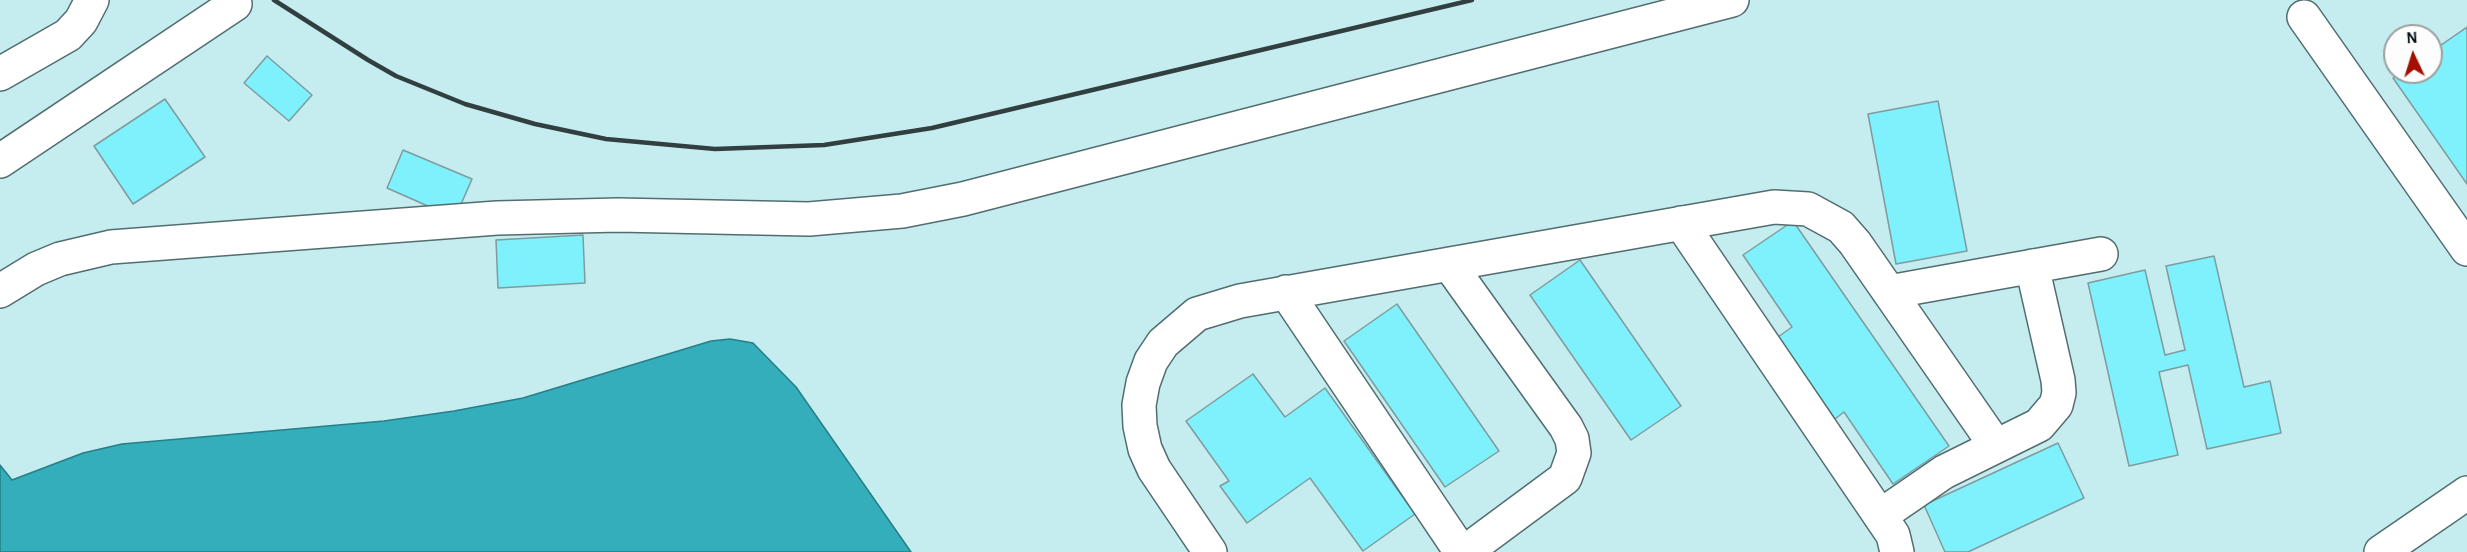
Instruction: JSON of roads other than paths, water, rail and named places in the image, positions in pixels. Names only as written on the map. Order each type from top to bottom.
[{"type":"lane","points":[[0,74],[68,34],[81,21],[92,0]]},
{"type":"lane","points":[[0,291],[36,268],[60,258],[111,247],[497,218],[628,215],[809,219],[902,211],[963,199],[1732,0]]},
{"type":"lane","points":[[0,161],[235,4]]},
{"type":"lane","points":[[2304,18],[2467,249]]},
{"type":"lane","points":[[1210,552],[1154,469],[1145,448],[1139,405],[1143,382],[1151,361],[1163,343],[1197,314],[1218,305],[1286,292],[1774,207],[1808,209],[1841,227],[1996,446]]},
{"type":"lane","points":[[1682,223],[1893,535],[1897,552]]},
{"type":"lane","points":[[1889,292],[2101,254]]},
{"type":"lane","points":[[1286,292],[1463,552],[1565,478],[1574,453],[1572,439],[1566,427],[1449,264]]},
{"type":"lane","points":[[1880,516],[1944,472],[2039,425],[2049,417],[2059,393],[2032,266]]},
{"type":"lane","points":[[2381,552],[2467,493]]},
{"type":"water","points":[[730,339],[753,343],[796,387],[911,552],[0,552],[0,465],[12,480],[83,453],[122,444],[384,421],[454,411],[523,398],[711,341]]},
{"type":"railway","points":[[274,0],[396,76],[465,104],[535,124],[606,139],[715,149],[824,145],[932,128],[1472,0]]}]
